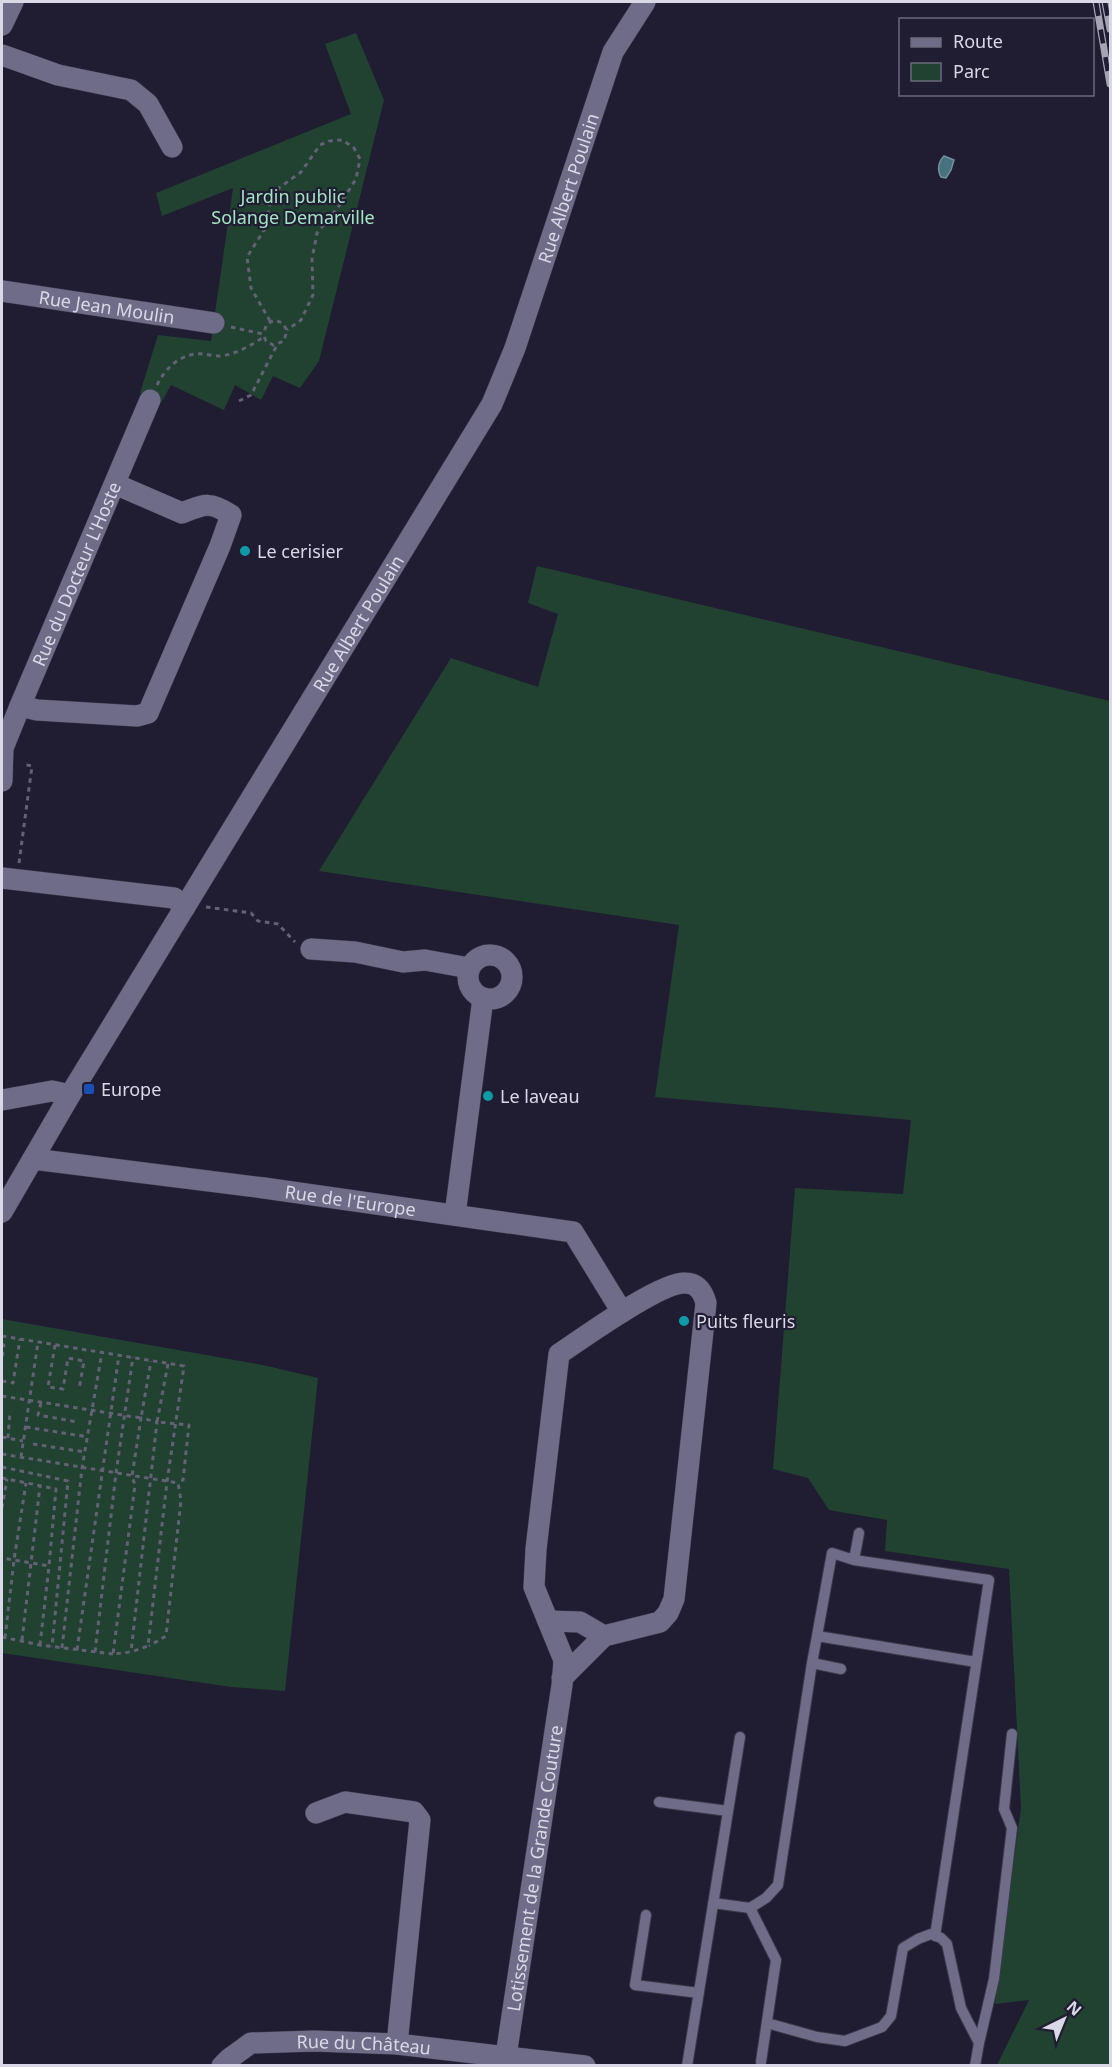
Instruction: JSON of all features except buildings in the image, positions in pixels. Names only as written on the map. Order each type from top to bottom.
[{"type":"street","points":[[2,25],[13,2]]},
{"type":"street","name":"Rue Albert Poulain","points":[[2,1212],[70,1095],[492,404],[515,348],[613,52],[645,2]]},
{"type":"street","points":[[2,55],[58,75],[131,90],[148,105],[172,147]]},
{"type":"street","name":"Rue Jean Moulin","points":[[2,291],[214,323]]},
{"type":"street","name":"Rue du Docteur L'Hoste","points":[[3,759],[20,706],[150,400]]},
{"type":"street","points":[[20,706],[37,710],[137,716],[148,713],[207,578],[231,515],[218,506],[202,505],[182,513],[115,484]]},
{"type":"street","points":[[6,871],[174,898],[186,906]]},
{"type":"street","points":[[311,949],[355,952],[404,962],[425,960],[469,968]]},
{"type":"street","points":[[493,955],[500,958],[510,968],[512,982],[509,989],[497,998],[483,998],[471,989],[468,982],[469,968],[479,958],[493,955]]},
{"type":"street","points":[[455,1215],[483,998]]},
{"type":"street","points":[[2,1100],[52,1091],[70,1095]]},
{"type":"street","name":"Rue de l'Europe","points":[[33,1159],[276,1190],[573,1232],[622,1312]]},
{"type":"street","name":"Lotissement de la Grande Couture","points":[[506,2056],[564,1660],[534,1587],[536,1549],[559,1354],[622,1312],[674,1284],[686,1282],[696,1285],[704,1293],[706,1303],[674,1599],[668,1613],[660,1622],[604,1636]]},
{"type":"street","points":[[548,1621],[580,1622],[604,1636],[562,1678]]},
{"type":"street","points":[[316,1814],[345,1802],[414,1812],[420,1820],[397,2044]]},
{"type":"street","name":"Rue du Château","points":[[222,2066],[229,2058],[251,2043],[314,2042],[397,2044],[585,2066]]},
{"type":"lane","points":[[854,1560],[859,1533]]},
{"type":"lane","points":[[713,1903],[750,1908],[766,1898],[778,1885],[812,1663],[832,1553],[854,1560],[989,1580],[934,1936]]},
{"type":"lane","points":[[817,1636],[976,1662]]},
{"type":"lane","points":[[812,1663],[842,1669]]},
{"type":"lane","points":[[975,2066],[994,1979],[1012,1827],[1004,1809],[1012,1734]]},
{"type":"lane","points":[[687,2066],[740,1737]]},
{"type":"lane","points":[[659,1802],[728,1811]]},
{"type":"lane","points":[[750,1908],[776,1960],[761,2062]]},
{"type":"lane","points":[[646,1915],[634,1985],[699,1994]]},
{"type":"lane","points":[[767,2023],[817,2037],[845,2041],[882,2027],[891,2016],[903,1948],[931,1934],[941,1938],[946,1944],[961,2008],[979,2043]]},
{"type":"path","points":[[270,321],[251,288],[247,257],[266,227],[269,206],[279,188],[301,172],[320,145],[329,141],[342,140],[354,148],[360,159],[356,179],[339,206],[317,233],[312,259],[313,295],[301,321],[287,330]]},
{"type":"path","points":[[239,401],[251,395],[277,345],[286,338],[287,330],[279,321],[270,321],[264,327],[263,336]]},
{"type":"path","points":[[214,323],[263,336],[269,343],[277,345]]},
{"type":"path","points":[[150,400],[161,377],[168,368],[183,357],[198,353],[221,356],[241,350],[263,336]]},
{"type":"path","points":[[3,759],[32,766],[19,865],[6,871]]},
{"type":"path","points":[[186,906],[251,913],[258,921],[278,924],[302,949],[311,949]]},
{"type":"path","points":[[2,1336],[184,1366],[167,1482],[148,1646]]},
{"type":"path","points":[[2,1381],[13,1383],[20,1339]]},
{"type":"path","points":[[21,1457],[38,1342]]},
{"type":"path","points":[[2,1344],[4,1345],[2,1359]]},
{"type":"path","points":[[55,1345],[48,1387],[63,1389],[68,1358],[84,1361],[79,1390]]},
{"type":"path","points":[[62,1648],[82,1467],[102,1353]]},
{"type":"path","points":[[77,1650],[119,1355]]},
{"type":"path","points":[[95,1652],[116,1473],[133,1358]]},
{"type":"path","points":[[113,1654],[135,1485],[132,1476],[151,1360]]},
{"type":"path","points":[[131,1652],[157,1422],[169,1364]]},
{"type":"path","points":[[2,1396],[176,1425],[189,1425],[183,1480],[178,1483],[2,1454]]},
{"type":"path","points":[[41,1403],[38,1415],[78,1422]]},
{"type":"path","points":[[8,1438],[10,1410]]},
{"type":"path","points":[[26,1427],[88,1437]]},
{"type":"path","points":[[2,1437],[24,1441]]},
{"type":"path","points":[[33,1444],[85,1452]]},
{"type":"path","points":[[2,1467],[68,1481],[52,1647]]},
{"type":"path","points":[[2,1478],[56,1489],[40,1645]]},
{"type":"path","points":[[2,1508],[7,1479]]},
{"type":"path","points":[[26,1483],[3,1637],[52,1647],[113,1654],[131,1652],[166,1636],[181,1500],[178,1483]]},
{"type":"path","points":[[22,1640],[29,1563],[40,1486]]},
{"type":"path","points":[[2,1558],[48,1566]]},
{"type":"green space","name":"Jardin public Solange Demarville","points":[[356,33],[384,100],[319,361],[300,388],[273,376],[261,400],[235,385],[224,410],[171,385],[161,403],[140,393],[158,335],[211,341],[233,188],[162,216],[156,193],[351,114],[325,44]]},
{"type":"green space","points":[[537,566],[1110,701],[1110,2065],[997,2065],[1029,2000],[995,2004],[1021,1808],[1009,1569],[885,1551],[887,1520],[829,1510],[808,1478],[773,1469],[795,1188],[903,1194],[911,1120],[655,1097],[679,925],[319,871],[451,658],[538,687],[558,614],[528,603]]},
{"type":"green space","points":[[2,1319],[263,1365],[318,1378],[285,1691],[231,1687],[2,1653]]},
{"type":"shaded area","points":[[944,156],[954,160],[946,178],[941,177],[939,169],[939,163]]},
{"type":"railway","points":[[1096,2],[1110,84]]},
{"type":"railway","points":[[1105,2],[1110,29]]},
{"type":"place","name":"Le cerisier","points":[[245,551]]},
{"type":"place","name":"Europe","points":[[89,1089]]},
{"type":"place","name":"Le laveau","points":[[488,1096]]},
{"type":"place","name":"Puits fleuris","points":[[684,1321]]}]
